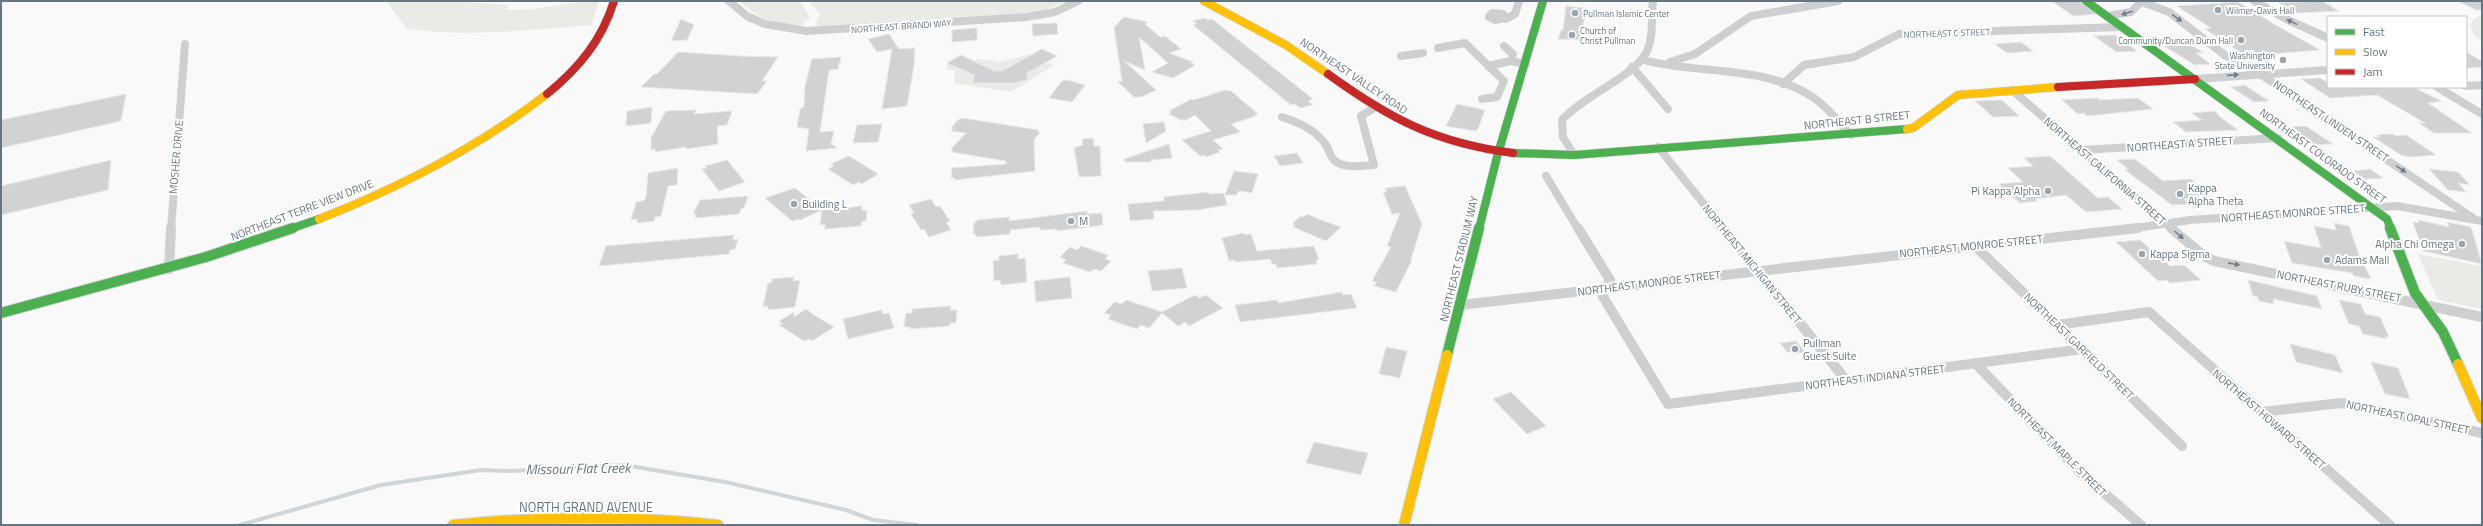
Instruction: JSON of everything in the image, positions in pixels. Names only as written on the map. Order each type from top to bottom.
[{"type":"street","name":"NORTHEAST TERRE VIEW DRIVE","points":[[1,313],[169,269],[264,240],[337,213],[402,184],[472,147],[533,106],[570,75],[589,53],[607,24],[614,1]]},
{"type":"street","name":"NORTHEAST BRANDI WAY","points":[[729,1],[746,17],[758,23],[780,29],[807,31],[1026,17],[1055,12],[1078,1]]},
{"type":"street","name":"NORTHEAST VALLEY ROAD","points":[[1204,1],[1291,48],[1376,107],[1426,134],[1459,144],[1499,151]]},
{"type":"street","points":[[1506,19],[1515,14],[1518,1]]},
{"type":"street","name":"NORTHEAST STADIUM WAY","points":[[1404,525],[1499,151],[1526,64],[1543,1]]},
{"type":"street","points":[[1574,155],[1563,137],[1562,120],[1570,110],[1643,60],[1648,49],[1653,1]]},
{"type":"street","points":[[1661,64],[1695,54],[1751,16],[1838,1]]},
{"type":"street","name":"NORTHEAST COLORADO STREET","points":[[2086,1],[2278,138],[2387,219],[2415,293],[2443,332],[2482,418]]},
{"type":"street","points":[[2254,1],[2286,19],[2327,38]]},
{"type":"street","points":[[2107,16],[2126,15],[2134,11],[2142,2]]},
{"type":"street","name":"NORTHEAST LINDEN STREET","points":[[2142,2],[2169,12],[2226,56],[2260,74],[2479,221]]},
{"type":"street","name":"NORTHEAST C STREET","points":[[1783,84],[1804,66],[1854,56],[1899,34],[2123,27]]},
{"type":"street","points":[[1438,48],[1465,43],[1504,83],[1497,97],[1482,100]]},
{"type":"street","name":"MOSHER DRIVE","points":[[169,269],[173,180],[185,44]]},
{"type":"street","points":[[1504,46],[1513,54],[1511,62]]},
{"type":"street","points":[[1401,56],[1423,53]]},
{"type":"street","points":[[1643,60],[1661,64],[1738,72],[1783,84],[1813,97],[1851,135]]},
{"type":"street","points":[[1488,66],[1511,62],[1526,64]]},
{"type":"street","points":[[1632,67],[1668,109]]},
{"type":"street","name":"NORTHEAST B STREET","points":[[1499,151],[1574,155],[1658,147],[1851,135],[1913,128],[1958,95],[2012,90],[2327,70]]},
{"type":"street","points":[[2467,86],[2482,85]]},
{"type":"street","points":[[2440,88],[2482,114]]},
{"type":"street","name":"NORTHEAST CALIFORNIA STREET","points":[[2012,90],[2165,222],[2197,252]]},
{"type":"street","points":[[1282,117],[1301,123],[1324,144],[1332,157],[1338,163],[1351,167],[1374,165],[1361,116],[1366,111],[1376,107]]},
{"type":"street","name":"NORTHEAST A STREET","points":[[2082,150],[2278,138]]},
{"type":"street","name":"NORTHEAST MICHIGAN STREET","points":[[1658,147],[1846,380]]},
{"type":"street","points":[[1546,176],[1610,280],[1605,288]]},
{"type":"street","name":"NORTHEAST MONROE STREET","points":[[1460,305],[2146,227],[2165,222],[2397,206],[2479,221]]},
{"type":"street","name":"NORTHEAST GARFIELD STREET","points":[[1975,246],[2182,446]]},
{"type":"street","name":"NORTHEAST RUBY STREET","points":[[2197,252],[2214,260],[2422,302],[2444,310],[2482,317]]},
{"type":"street","name":"NORTHEAST INDIANA STREET","points":[[1605,288],[1602,296],[1668,404],[2083,349]]},
{"type":"street","name":"NORTHEAST HOWARD STREET","points":[[2057,325],[2149,312],[2390,525]]},
{"type":"street","name":"NORTHEAST MAPLE STREET","points":[[1976,364],[2080,472],[2141,525]]},
{"type":"street","name":"NORTHEAST OPAL STREET","points":[[2262,412],[2341,403],[2482,433]]},
{"type":"street","name":"NORTH GRAND AVENUE","points":[[453,525],[554,518],[718,525]]},
{"type":"shaded area","points":[[386,1],[447,1],[511,5],[506,9],[518,10],[587,1],[599,1],[591,25],[476,33],[407,29]]},
{"type":"shaded area","points":[[740,1],[801,1],[810,18],[800,26],[783,24],[760,17]]},
{"type":"shaded area","points":[[811,1],[1067,1],[1047,9],[1023,13],[818,26],[816,22],[820,13],[811,5]]},
{"type":"shaded area","points":[[2482,15],[2482,41],[2474,36],[2470,25],[2474,19]]},
{"type":"shaded area","points":[[1030,55],[1019,62],[1036,68],[1046,63],[1054,65],[1011,92],[954,83],[955,70],[947,70],[947,63],[968,73],[982,66],[974,61],[977,59],[1000,62]],"holes":[[[1014,70],[1027,71],[1027,80],[1015,81],[1013,84],[973,83],[974,74]]]},
{"type":"shaded area","points":[[2418,254],[2482,266],[2482,309],[2438,300]]},
{"type":"building","points":[[2052,1],[2078,1],[2097,14],[2073,16]]},
{"type":"building","points":[[2322,1],[2339,11],[2297,13],[2279,3]]},
{"type":"building","points":[[2458,1],[2482,1],[2482,10],[2476,10]]},
{"type":"building","points":[[2238,2],[2320,50],[2246,56],[2205,29],[2211,28],[2177,6]]},
{"type":"building","points":[[1566,6],[1585,8],[1582,40],[1558,39],[1561,30],[1563,30]]},
{"type":"building","points":[[1124,17],[1148,22],[1145,24],[1160,37],[1165,36],[1181,49],[1169,53],[1193,62],[1191,63],[1195,65],[1173,78],[1152,72],[1168,63],[1139,37],[1145,70],[1124,61],[1156,90],[1141,97],[1134,97],[1118,82],[1122,81],[1114,27]]},
{"type":"building","points":[[1205,18],[1208,20],[1212,19],[1313,99],[1308,101],[1313,105],[1300,108],[1295,104],[1291,105],[1193,25],[1197,24],[1193,21]]},
{"type":"building","points":[[681,19],[694,25],[687,40],[671,41]]},
{"type":"building","points":[[1057,23],[1058,34],[1033,36],[1032,24]]},
{"type":"building","points":[[977,28],[977,40],[952,42],[952,30]]},
{"type":"building","points":[[889,34],[899,49],[915,48],[914,65],[907,106],[882,109],[892,49],[877,52],[868,39]]},
{"type":"building","points":[[2115,35],[2137,51],[2116,52],[2094,36]]},
{"type":"building","points":[[2021,42],[2033,51],[2007,53],[1995,44]]},
{"type":"building","points":[[2191,45],[2204,53],[2196,53],[2210,64],[2195,65],[2164,46]]},
{"type":"building","points":[[1042,49],[1057,56],[1027,73],[1027,80],[1014,83],[973,83],[974,75],[947,63],[961,55],[994,71],[1002,71]]},
{"type":"building","points":[[678,52],[778,57],[762,81],[767,81],[757,94],[641,87],[654,74],[657,74]]},
{"type":"building","points":[[2467,53],[2482,61],[2482,67],[2467,68]]},
{"type":"building","points":[[841,57],[838,69],[829,70],[820,132],[834,131],[831,144],[837,148],[806,151],[809,129],[797,127],[800,109],[804,107],[805,86],[812,59]]},
{"type":"building","points":[[2320,78],[2327,82],[2327,88],[2415,88],[2441,101],[2428,103],[2472,133],[2434,133],[2419,123],[2425,123],[2377,95],[2330,98],[2301,79]]},
{"type":"building","points":[[1067,80],[1085,85],[1072,102],[1049,98],[1062,81]]},
{"type":"building","points":[[2245,85],[2269,101],[2254,102],[2231,87]]},
{"type":"building","points":[[1225,90],[1231,91],[1258,114],[1231,124],[1240,132],[1213,140],[1223,149],[1218,150],[1220,152],[1206,157],[1204,155],[1200,156],[1182,140],[1211,131],[1195,115],[1186,120],[1181,120],[1169,114],[1172,112],[1169,111],[1191,99],[1194,100]]},
{"type":"building","points":[[126,94],[121,121],[1,148],[1,120]]},
{"type":"building","points":[[2097,98],[2100,100],[2138,98],[2153,109],[2087,116],[2084,113],[2078,114],[2062,100]]},
{"type":"building","points":[[2002,100],[2019,116],[1993,117],[1975,101]]},
{"type":"building","points":[[1457,104],[1485,110],[1478,129],[1475,131],[1446,126]]},
{"type":"building","points":[[652,107],[651,123],[626,126],[627,111]]},
{"type":"building","points":[[696,110],[694,114],[732,111],[727,125],[717,126],[718,144],[655,152],[656,149],[651,150],[651,138],[666,111]]},
{"type":"building","points":[[2215,111],[2220,117],[2238,130],[2186,132],[2173,122],[2202,120],[2192,113]]},
{"type":"building","points":[[962,118],[1039,130],[1037,132],[1040,132],[1034,140],[1035,171],[954,180],[954,177],[951,178],[952,168],[1006,164],[1006,161],[951,152],[953,150],[951,149],[966,133],[951,131],[953,129],[951,128],[958,120]]},
{"type":"building","points":[[1164,122],[1166,131],[1146,143],[1143,124]]},
{"type":"building","points":[[882,124],[878,142],[853,143],[857,125]]},
{"type":"building","points":[[2306,126],[2333,144],[2313,145],[2287,127]]},
{"type":"building","points":[[2392,134],[2396,136],[2406,135],[2436,155],[2410,157],[2401,155],[2373,137],[2380,137],[2377,135]]},
{"type":"building","points":[[1093,138],[1094,146],[1100,146],[1101,176],[1079,177],[1074,148],[1083,145],[1082,139]]},
{"type":"building","points":[[1169,144],[1172,158],[1151,160],[1151,162],[1125,162],[1124,159]]},
{"type":"building","points":[[1297,153],[1303,163],[1280,166],[1274,156]]},
{"type":"building","points":[[849,156],[878,174],[862,184],[859,182],[853,185],[828,169],[834,166],[831,164]]},
{"type":"building","points":[[2050,156],[2098,198],[2108,197],[2122,209],[2086,212],[2066,195],[2035,199],[2038,201],[2020,203],[1999,184],[2023,182],[2008,168],[2033,166],[2024,158]]},
{"type":"building","name":"Kappa Alpha Theta","points":[[2135,159],[2163,181],[2191,179],[2203,189],[2199,189],[2208,197],[2184,199],[2190,204],[2172,205],[2125,170],[2128,169],[2117,160]]},
{"type":"building","points":[[111,160],[108,190],[1,215],[1,186]]},
{"type":"building","points":[[727,160],[745,182],[719,191],[702,169],[707,168],[705,166]]},
{"type":"building","points":[[678,168],[677,185],[668,186],[661,216],[655,217],[654,221],[637,223],[638,219],[631,220],[636,202],[643,201],[646,198],[648,173]]},
{"type":"building","points":[[2370,169],[2383,178],[2365,179],[2353,171]]},
{"type":"building","points":[[2429,169],[2458,172],[2470,185],[2458,183],[2466,192],[2448,190]]},
{"type":"building","points":[[1234,171],[1258,174],[1252,193],[1239,191],[1236,195],[1225,195]]},
{"type":"building","points":[[1405,186],[1422,224],[1411,259],[1412,260],[1396,292],[1374,286],[1377,282],[1372,281],[1391,247],[1387,246],[1400,213],[1392,214],[1383,192],[1387,192],[1385,188]]},
{"type":"building","points":[[795,188],[823,210],[862,206],[862,211],[867,210],[866,221],[862,221],[861,226],[825,229],[825,224],[820,225],[822,210],[800,220],[798,219],[792,221],[765,198]]},
{"type":"building","points":[[1209,192],[1209,194],[1224,193],[1227,205],[1197,210],[1153,211],[1154,219],[1130,221],[1128,204],[1164,201],[1164,197]]},
{"type":"building","points":[[748,196],[744,208],[741,209],[739,214],[695,218],[696,214],[693,214],[700,200]]},
{"type":"building","points":[[931,199],[936,207],[940,206],[950,221],[946,222],[951,230],[929,237],[924,229],[921,230],[911,214],[914,213],[909,205]]},
{"type":"building","points":[[1087,211],[1087,214],[1102,213],[1103,225],[1057,231],[1057,229],[1040,230],[1040,227],[1010,230],[1010,234],[976,237],[976,234],[973,234],[974,223],[977,220],[1009,217],[1009,221]]},
{"type":"building","points":[[1307,214],[1341,227],[1326,241],[1293,227],[1295,225],[1292,224],[1301,216],[1304,217]]},
{"type":"building","name":"Alpha Chi Omega","points":[[2418,220],[2449,227],[2447,222],[2471,227],[2482,264],[2423,251],[2413,222],[2419,223]]},
{"type":"building","name":"Adams Mall","points":[[2334,223],[2349,226],[2359,255],[2371,279],[2354,276],[2352,273],[2292,263],[2284,241],[2321,248],[2314,226],[2336,230]]},
{"type":"building","points":[[1244,233],[1245,235],[1251,234],[1257,251],[1314,246],[1319,260],[1316,260],[1317,264],[1277,268],[1276,264],[1272,264],[1270,259],[1235,262],[1235,260],[1229,261],[1222,238]]},
{"type":"building","points":[[734,235],[733,240],[738,239],[735,249],[730,250],[729,254],[599,266],[606,246]]},
{"type":"building","name":"Kappa Sigma","points":[[2140,240],[2170,266],[2184,265],[2201,280],[2170,283],[2167,280],[2158,281],[2116,242]]},
{"type":"building","points":[[1081,246],[1108,255],[1105,259],[1111,261],[1101,271],[1094,269],[1090,272],[1063,263],[1066,260],[1060,257],[1070,247],[1077,250]]},
{"type":"building","points":[[1018,254],[1018,259],[1025,258],[1027,282],[1001,285],[1000,280],[994,281],[993,261],[999,260],[999,256]]},
{"type":"building","points":[[1182,268],[1187,288],[1152,291],[1148,271]]},
{"type":"building","points":[[794,277],[793,281],[800,280],[795,307],[768,310],[768,306],[763,307],[768,283],[771,283],[772,279]]},
{"type":"building","points":[[1070,277],[1072,298],[1036,302],[1034,281]]},
{"type":"building","points":[[2248,280],[2317,296],[2322,309],[2273,299],[2274,304],[2259,301],[2257,296],[2253,296]]},
{"type":"building","points":[[1342,292],[1343,295],[1351,294],[1357,308],[1240,322],[1235,305],[1277,300],[1278,303]]},
{"type":"building","points":[[1195,295],[1199,298],[1206,295],[1223,308],[1189,326],[1185,322],[1178,326],[1162,313],[1149,328],[1141,325],[1137,329],[1108,319],[1111,315],[1104,313],[1115,302],[1122,304],[1126,300],[1162,312]]},
{"type":"building","points":[[2339,300],[2361,304],[2365,314],[2380,317],[2389,337],[2385,336],[2387,339],[2363,334],[2359,326],[2349,324]]},
{"type":"building","points":[[951,306],[950,310],[957,310],[956,323],[950,323],[950,326],[910,329],[910,327],[904,327],[906,313],[912,313],[912,309]]},
{"type":"building","points":[[806,309],[834,327],[812,341],[809,339],[804,341],[779,325],[783,324],[779,321],[794,312],[794,317]]},
{"type":"building","points":[[881,310],[883,314],[889,313],[894,328],[848,339],[843,319]]},
{"type":"building","name":"Pullman Guest Suite","points":[[1796,341],[1805,352],[1793,354],[1792,352],[1787,352],[1780,343]]},
{"type":"building","points":[[2290,344],[2335,355],[2343,373],[2296,362]]},
{"type":"building","points":[[1386,347],[1407,351],[1400,378],[1379,374]]},
{"type":"building","points":[[2371,362],[2398,368],[2410,399],[2385,394]]},
{"type":"building","points":[[1511,392],[1546,426],[1527,434],[1493,399]]},
{"type":"building","points":[[1314,442],[1368,453],[1361,475],[1306,463]]},
{"type":"waterway","name":"Missouri Flat Creek","points":[[240,525],[381,485],[481,470],[510,471],[624,465],[725,482],[846,510],[873,520],[917,525]]},
{"type":"traffic: fast","points":[[1447,355],[1497,157],[1543,1]]},
{"type":"traffic: fast","points":[[2086,1],[2387,219],[2415,293],[2443,332],[2458,364]]},
{"type":"traffic: fast","points":[[1513,153],[1574,155],[1907,129]]},
{"type":"traffic: fast","points":[[1,313],[206,257],[319,219]]},
{"type":"traffic: slow","points":[[1204,1],[1286,45],[1328,74]]},
{"type":"traffic: slow","points":[[1907,129],[1913,128],[1958,95],[2058,87]]},
{"type":"traffic: slow","points":[[319,219],[379,195],[438,166],[494,133],[547,94]]},
{"type":"traffic: slow","points":[[1404,525],[1447,355]]},
{"type":"traffic: slow","points":[[2458,364],[2482,418]]},
{"type":"traffic: slow","points":[[453,525],[519,519],[586,517],[652,519],[718,525]]},
{"type":"traffic: jam","points":[[547,94],[570,75],[589,53],[604,29],[614,1]]},
{"type":"traffic: jam","points":[[1328,74],[1373,105],[1415,128],[1460,144],[1513,153]]},
{"type":"traffic: jam","points":[[2058,87],[2195,79]]},
{"type":"place","name":"Wilmer-Davis Hall","points":[[2218,10]]},
{"type":"place","name":"Pullman Islamic Center","points":[[1575,13]]},
{"type":"place","name":"Church of Christ Pullman","points":[[1572,35]]},
{"type":"place","name":"Community/Duncan Dunn Hall","points":[[2241,40]]},
{"type":"place","name":"Washington State University","points":[[2283,60]]},
{"type":"place","name":"Pi Kappa Alpha","points":[[2048,191]]},
{"type":"place","name":"Kappa Alpha Theta","points":[[2180,194]]},
{"type":"place","name":"Building L","points":[[794,204]]},
{"type":"place","name":"M","points":[[1071,221]]},
{"type":"place","name":"Alpha Chi Omega","points":[[2462,244]]},
{"type":"place","name":"Kappa Sigma","points":[[2142,254]]},
{"type":"place","name":"Adams Mall","points":[[2327,260]]},
{"type":"place","name":"Pullman Guest Suite","points":[[1795,349]]}]
